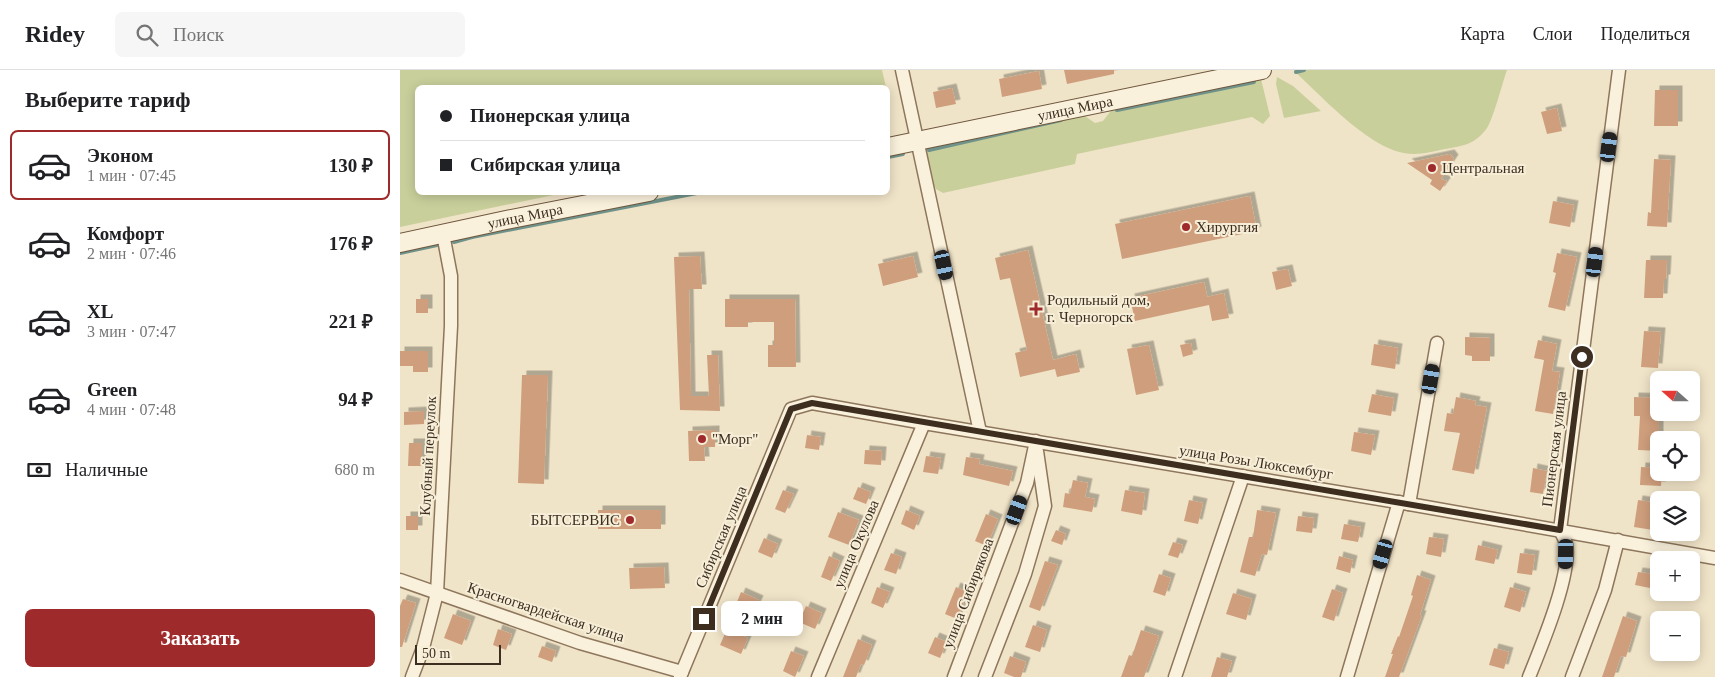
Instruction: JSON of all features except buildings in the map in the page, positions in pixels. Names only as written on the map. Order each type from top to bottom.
[{"type":"main road","name":"улица Мира","points":[[890,146],[1262,70]]},
{"type":"main road","name":"улица Мира","points":[[400,243],[634,195]]},
{"type":"street","points":[[902,70],[980,432]]},
{"type":"street","name":"Пионерская улица","points":[[1529,677],[1551,618],[1566,565],[1566,544],[1560,530],[1619,70]]},
{"type":"street","name":"Клубный переулок","points":[[412,677],[423,648],[438,593],[451,276],[443,234]]},
{"type":"street","points":[[1347,677],[1404,503],[1437,344]]},
{"type":"street","name":"улица Розы Люксембург","points":[[791,409],[812,403],[1404,503],[1715,558]]},
{"type":"street","name":"Сибирская улица","points":[[681,674],[791,409]]},
{"type":"street","name":"улица Окулова","points":[[818,677],[924,423]]},
{"type":"street","points":[[986,677],[1025,574],[1045,506],[1036,441]]},
{"type":"street","name":"улица Сибирякова","points":[[954,677],[1027,483],[1036,441]]},
{"type":"street","points":[[1175,677],[1243,476]]},
{"type":"street","points":[[1572,677],[1605,590],[1618,540]]},
{"type":"street","name":"Красногвардейская улица","points":[[400,580],[482,610],[681,674]]},
{"type":"green space","points":[[400,70],[882,70],[886,85],[415,85],[415,195],[553,195],[400,227]]},
{"type":"green space","points":[[1507,70],[1490,123],[1478,138],[1463,145],[1414,154],[1399,152],[1382,145],[1366,135],[1334,109],[1294,71]]},
{"type":"green space","points":[[1277,77],[1293,86],[1321,111],[1284,118],[1276,84]]},
{"type":"green space","points":[[1261,79],[1270,116],[1263,124],[1252,117],[1077,154],[1075,164],[943,193],[936,189],[934,185],[925,147],[1082,114],[1095,123],[1103,121],[1113,108]]},
{"type":"waterway","points":[[1296,72],[1304,70]]},
{"type":"waterway","points":[[1117,110],[1254,82]]},
{"type":"waterway","points":[[929,150],[1061,120]]},
{"type":"waterway","points":[[890,157],[903,154]]},
{"type":"waterway","points":[[454,242],[687,195]]},
{"type":"waterway","points":[[400,253],[437,245]]},
{"type":"place","name":"Центральная","points":[[1432,168]]},
{"type":"place","name":"Хирургия","points":[[1186,227]]},
{"type":"place","name":"Родильный дом, г. Черногорск","points":[[1036,309]]},
{"type":"place","name":"\"Морг\"","points":[[702,439]]},
{"type":"place","name":"БЫТСЕРВИС","points":[[630,520]]},
{"type":"route","points":[[704,619],[791,409],[812,403],[1091,452],[1560,530],[1582,357]]}]
